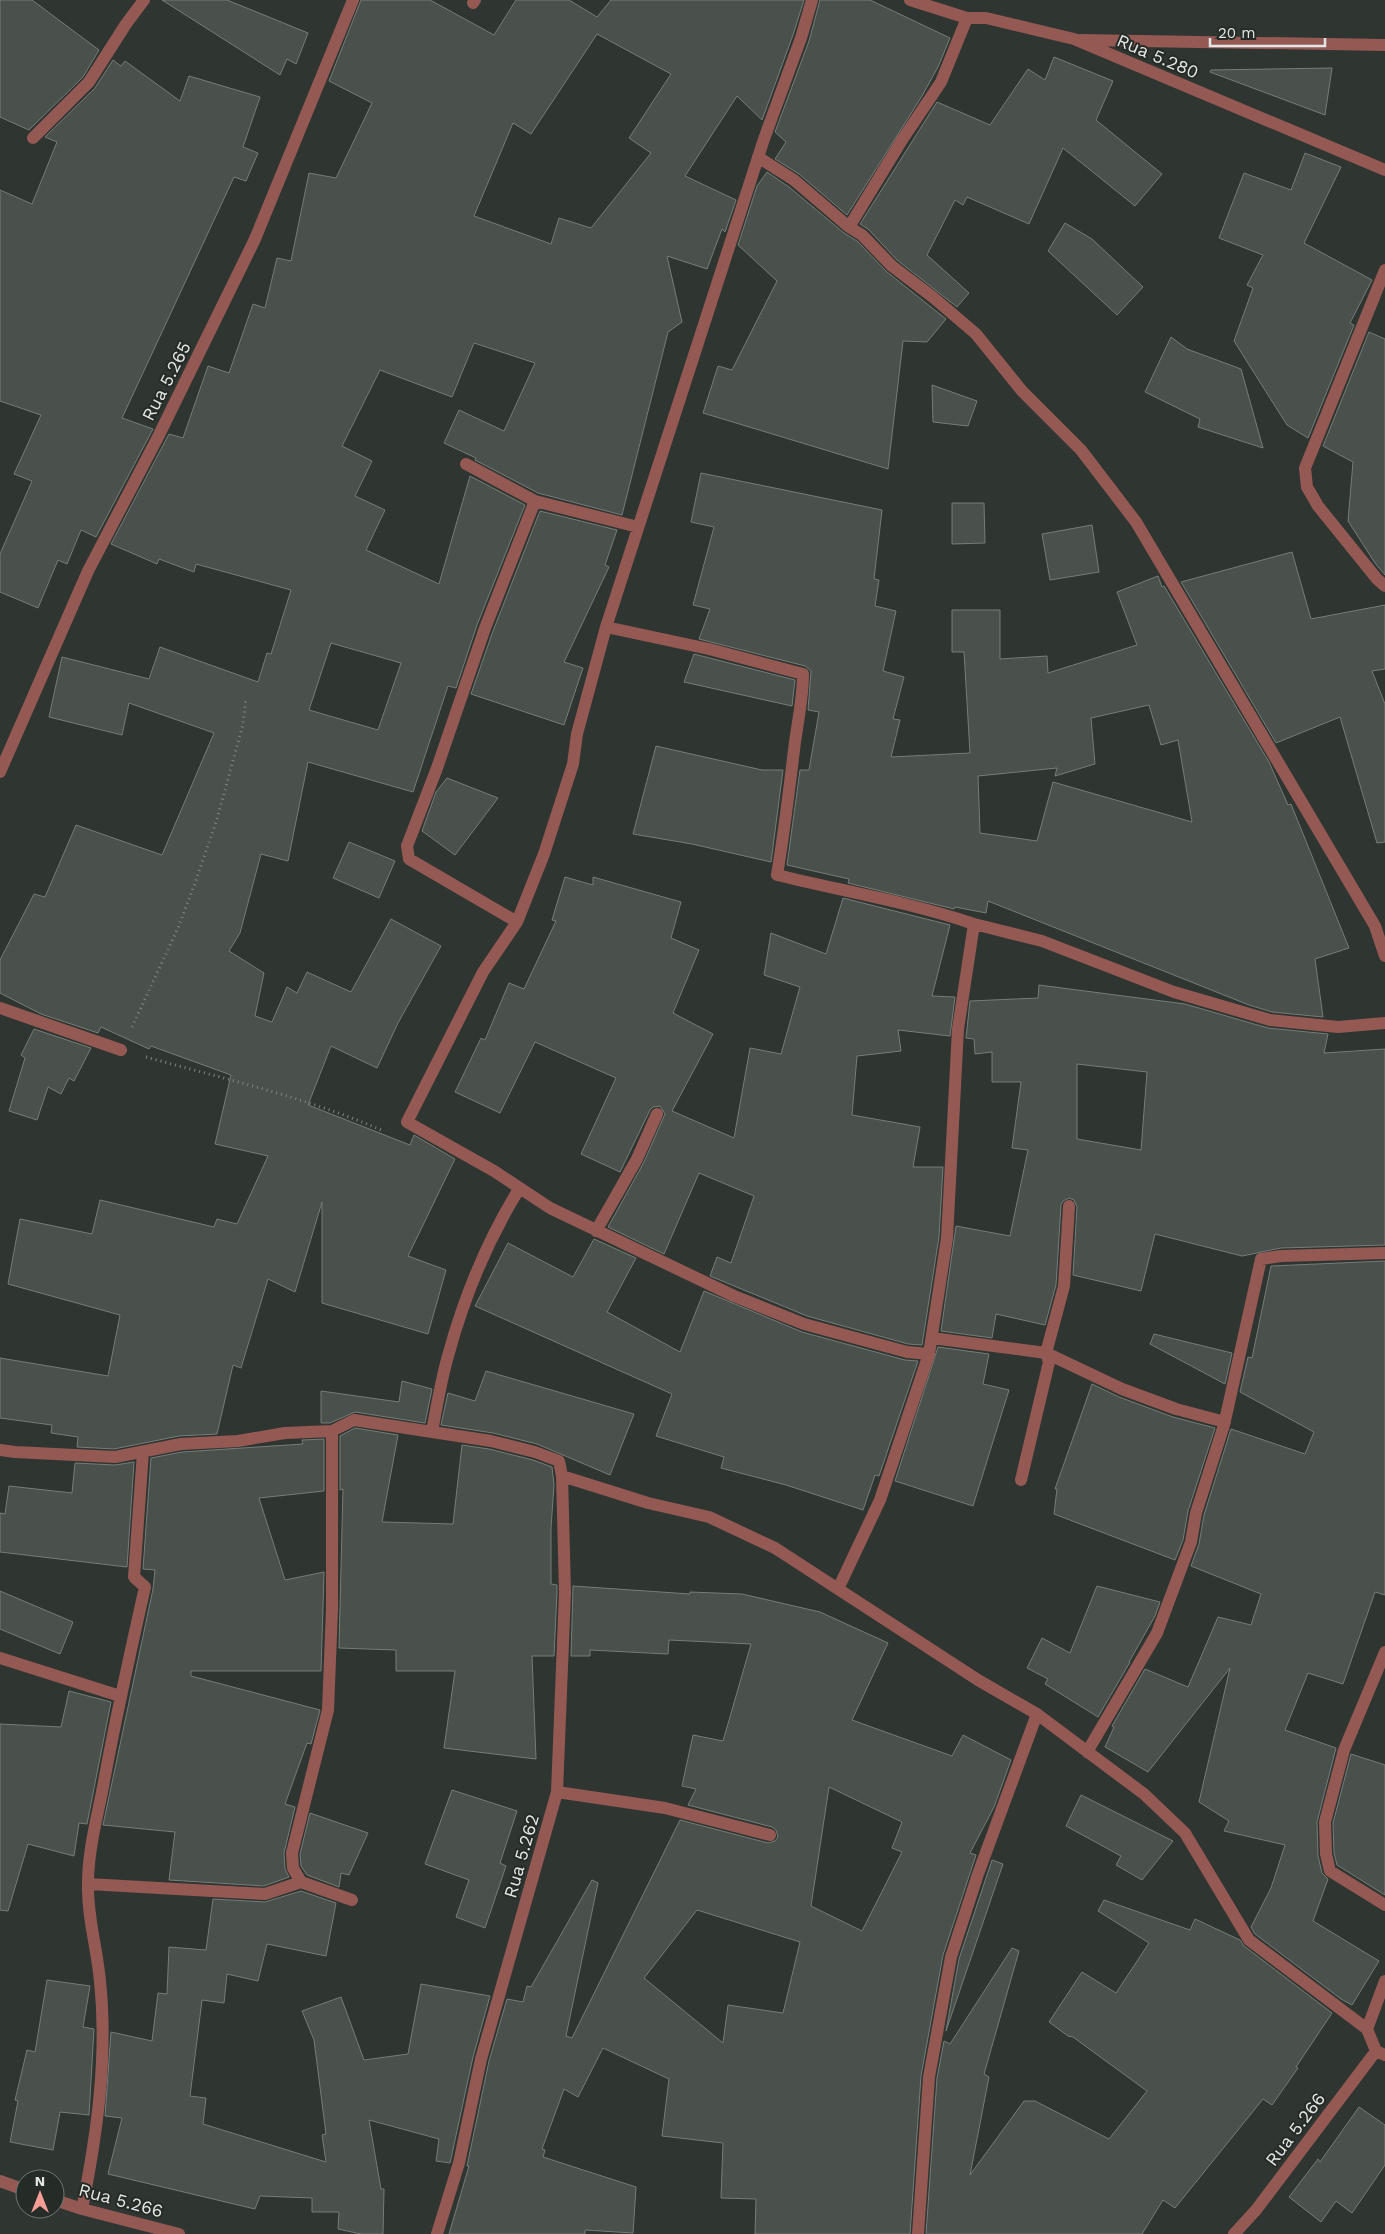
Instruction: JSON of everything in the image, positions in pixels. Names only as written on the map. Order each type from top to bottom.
[{"type":"street","points":[[33,138],[89,82],[126,24],[144,0]]},
{"type":"street","name":"Rua 5.265","points":[[0,772],[88,571],[158,437],[255,239],[353,0]]},
{"type":"street","points":[[812,0],[801,38],[758,157],[606,627],[577,734],[573,764],[544,854],[517,922],[483,972],[407,1122],[494,1171],[550,1208],[734,1296],[804,1324],[907,1352],[929,1354]]},
{"type":"street","name":"Rua 5.280","points":[[910,0],[967,18],[986,18],[1074,40],[1385,170]]},
{"type":"street","points":[[849,227],[902,140],[941,82],[967,18]]},
{"type":"street","points":[[1074,40],[1385,45]]},
{"type":"street","points":[[758,157],[794,180],[849,227],[862,235],[892,266],[934,298],[976,334],[1022,391],[1081,450],[1136,522],[1375,926],[1385,956]]},
{"type":"street","points":[[1385,270],[1305,468],[1307,487],[1318,506],[1377,579],[1385,586]]},
{"type":"street","points":[[466,464],[535,501],[638,527]]},
{"type":"street","points":[[517,922],[409,859],[407,846],[437,768],[485,628],[535,501]]},
{"type":"street","points":[[606,627],[709,649],[803,674],[803,691],[777,875],[940,912],[974,924],[1042,942],[1174,992],[1270,1020],[1338,1027],[1385,1023]]},
{"type":"street","points":[[838,1589],[880,1500],[929,1354],[947,1238],[958,1029],[974,924]]},
{"type":"street","points":[[0,1008],[121,1050]]},
{"type":"street","points":[[596,1231],[637,1159],[657,1114]]},
{"type":"street","points":[[432,1431],[447,1357],[468,1290],[499,1220],[519,1189]]},
{"type":"street","points":[[1021,1480],[1049,1362],[1046,1353],[1064,1286],[1069,1206]]},
{"type":"street","points":[[1087,1752],[1158,1633],[1191,1542],[1196,1514],[1225,1422],[1261,1259],[1281,1256],[1385,1253]]},
{"type":"street","points":[[932,1338],[1046,1353],[1122,1389],[1176,1409],[1225,1422]]},
{"type":"street","points":[[0,1450],[115,1458],[181,1444],[238,1441],[285,1433],[332,1431],[354,1420],[492,1441],[535,1452],[560,1461],[562,1476],[648,1503],[709,1517],[775,1548],[978,1680],[1037,1714],[1144,1794],[1184,1833],[1249,1940],[1367,2029],[1380,2053]]},
{"type":"street","points":[[301,1882],[293,1868],[292,1853],[328,1710],[332,1609],[332,1431]]},
{"type":"street","points":[[82,2209],[93,2149],[103,2045],[100,1980],[90,1919],[88,1884],[90,1856],[120,1696],[145,1587],[134,1577],[143,1452]]},
{"type":"street","name":"Rua 5.262","points":[[437,2234],[459,2163],[481,2059],[557,1792],[565,1592],[562,1476]]},
{"type":"street","points":[[1385,1652],[1344,1750],[1325,1822],[1326,1854],[1330,1871],[1385,1905]]},
{"type":"street","points":[[0,1658],[120,1696]]},
{"type":"street","points":[[918,2234],[929,2077],[951,1957],[978,1874],[1037,1714]]},
{"type":"street","points":[[557,1792],[665,1808],[770,1835]]},
{"type":"street","points":[[88,1884],[264,1894],[301,1882],[352,1900]]},
{"type":"street","points":[[1367,2029],[1385,1981]]},
{"type":"street","name":"Rua 5.266","points":[[1234,2234],[1256,2210],[1380,2053]]},
{"type":"street","points":[[0,2181],[15,2186]]},
{"type":"street","name":"Rua 5.266","points":[[65,2203],[179,2234]]},
{"type":"path","points":[[246,698],[243,724],[217,818],[195,883],[178,928],[121,1050],[274,1090],[397,1135],[407,1122]]},
{"type":"building","points":[[0,0],[32,0],[99,50],[83,77],[29,130],[0,117]]},
{"type":"building","points":[[162,0],[227,0],[308,33],[296,64],[287,59],[280,75]]},
{"type":"building","points":[[361,0],[430,0],[494,35],[516,0],[569,0],[597,17],[611,0],[804,0],[762,120],[737,96],[685,176],[736,200],[725,232],[722,229],[707,269],[667,256],[682,322],[668,332],[622,515],[538,493],[475,460],[476,458],[444,443],[459,410],[504,431],[535,363],[474,343],[452,397],[380,370],[342,446],[372,461],[355,496],[385,510],[366,550],[439,584],[470,476],[525,505],[477,625],[456,688],[448,686],[413,792],[308,762],[288,861],[261,854],[240,933],[229,951],[264,973],[255,1016],[272,1022],[287,987],[297,993],[307,972],[351,992],[391,919],[441,946],[398,1023],[377,1068],[331,1046],[308,1105],[410,1145],[414,1135],[455,1159],[408,1256],[446,1270],[428,1334],[322,1303],[322,1202],[295,1292],[268,1279],[241,1368],[233,1365],[217,1434],[179,1436],[114,1449],[77,1447],[78,1437],[51,1433],[52,1425],[0,1418],[0,1358],[108,1376],[120,1315],[8,1284],[20,1219],[92,1234],[100,1200],[214,1227],[217,1219],[237,1224],[268,1156],[215,1144],[231,1075],[151,1046],[149,1049],[101,1027],[98,1033],[41,1014],[0,993],[0,960],[34,894],[45,897],[76,825],[162,855],[214,733],[129,703],[122,735],[49,717],[62,657],[149,679],[160,647],[258,682],[267,653],[271,654],[291,590],[196,564],[194,572],[159,559],[157,564],[111,544],[169,434],[183,438],[208,366],[229,373],[253,304],[265,308],[277,258],[291,261],[309,173],[336,178],[372,103],[329,81]],"holes":[[[597,34],[671,74],[629,138],[651,153],[591,228],[559,218],[551,244],[474,216],[513,123],[531,134]],[[331,643],[401,663],[378,730],[309,710]]]},
{"type":"building","points":[[820,0],[870,0],[950,38],[938,67],[922,96],[847,215],[799,174],[775,159],[786,142],[775,132],[809,41]]},
{"type":"building","points":[[1054,57],[1113,81],[1096,120],[1162,174],[1135,206],[1063,148],[1029,224],[967,197],[963,205],[955,200],[927,255],[969,293],[957,307],[897,260],[868,229],[860,224],[937,102],[990,125],[1028,69],[1045,80]]},
{"type":"building","points":[[113,60],[121,66],[125,61],[180,101],[189,76],[260,97],[243,147],[258,153],[246,181],[234,177],[122,418],[153,429],[96,537],[81,530],[67,564],[58,560],[38,608],[0,592],[0,554],[32,481],[14,474],[41,415],[0,401],[0,190],[32,204],[57,142],[45,137],[95,88]]},
{"type":"building","points":[[1332,68],[1325,115],[1210,72],[1211,70]]},
{"type":"building","points":[[1305,153],[1341,167],[1304,243],[1372,280],[1350,323],[1354,325],[1308,438],[1287,425],[1234,341],[1253,288],[1247,285],[1263,255],[1219,238],[1244,173],[1291,190]]},
{"type":"building","points":[[767,172],[789,187],[844,233],[857,241],[887,272],[946,319],[927,342],[903,341],[888,469],[703,413],[718,366],[732,370],[777,281],[738,245],[757,186]]},
{"type":"building","points":[[1065,223],[1092,239],[1143,287],[1117,315],[1048,251]]},
{"type":"building","points":[[1369,332],[1385,339],[1385,575],[1348,521],[1353,462],[1323,446]]},
{"type":"building","points":[[1171,337],[1187,349],[1241,369],[1263,448],[1198,427],[1200,419],[1145,392]]},
{"type":"building","points":[[932,385],[977,401],[968,426],[933,422]]},
{"type":"building","points":[[701,473],[882,510],[874,579],[879,580],[875,606],[896,611],[883,671],[904,677],[893,719],[900,720],[891,757],[970,753],[964,652],[952,652],[952,610],[1000,610],[1000,659],[1047,656],[1048,673],[1137,645],[1117,592],[1158,576],[1162,587],[1164,586],[1269,762],[1288,805],[1291,804],[1349,948],[1315,959],[1323,1017],[1272,1012],[1249,1005],[988,901],[986,913],[955,907],[954,909],[848,883],[849,879],[787,865],[800,770],[809,770],[819,712],[808,710],[811,671],[805,666],[699,639],[710,609],[693,605],[714,527],[691,522]],"holes":[[[1149,705],[1161,745],[1178,740],[1192,822],[1053,782],[1037,841],[980,833],[978,776],[1057,768],[1055,776],[1095,764],[1091,718]]]},
{"type":"building","points":[[952,503],[984,503],[985,543],[952,544]]},
{"type":"building","points":[[540,511],[617,530],[605,565],[609,567],[564,662],[583,668],[564,725],[471,694],[493,631]]},
{"type":"building","points":[[1092,525],[1099,572],[1050,580],[1042,534]]},
{"type":"building","points":[[1292,552],[1311,619],[1385,605],[1385,669],[1372,671],[1385,704],[1385,842],[1377,843],[1340,717],[1276,743],[1181,582]]},
{"type":"building","points":[[694,654],[795,680],[792,706],[684,682]]},
{"type":"building","points":[[656,746],[762,770],[783,770],[771,862],[692,844],[633,834]]},
{"type":"building","points":[[447,778],[498,798],[455,855],[422,831],[436,792]]},
{"type":"building","points":[[349,842],[395,861],[379,898],[333,878]]},
{"type":"building","points":[[565,877],[593,885],[593,877],[681,902],[671,938],[699,950],[673,1013],[713,1034],[672,1111],[734,1138],[750,1048],[781,1054],[800,987],[764,975],[771,933],[826,954],[843,898],[950,925],[932,996],[955,997],[950,1036],[898,1030],[901,1051],[857,1056],[852,1115],[920,1127],[913,1167],[943,1167],[939,1237],[922,1345],[908,1344],[807,1316],[710,1276],[717,1257],[731,1263],[754,1196],[699,1173],[664,1254],[608,1227],[644,1162],[665,1114],[660,1106],[653,1107],[650,1110],[620,1172],[581,1154],[616,1078],[535,1042],[500,1113],[455,1092],[481,1038],[485,1040],[509,983],[524,989],[556,921],[552,920]]},
{"type":"building","points":[[1039,985],[1185,1004],[1268,1028],[1328,1034],[1324,1053],[1385,1049],[1385,1245],[1281,1248],[1242,1256],[1155,1234],[1141,1291],[1073,1275],[1077,1207],[1074,1200],[1069,1198],[1063,1201],[1061,1205],[1056,1285],[1045,1325],[996,1314],[992,1338],[941,1331],[956,1226],[1010,1236],[1028,1150],[1012,1148],[1021,1082],[992,1082],[992,1052],[975,1054],[974,1039],[966,1038],[970,1001],[1038,998]],"holes":[[[1077,1064],[1147,1072],[1141,1150],[1077,1139]]]},
{"type":"building","points":[[34,1029],[91,1048],[74,1081],[69,1078],[61,1094],[48,1087],[37,1120],[9,1111],[25,1058],[21,1055]]},
{"type":"building","points":[[594,1239],[636,1258],[607,1312],[680,1352],[704,1291],[802,1332],[905,1360],[918,1361],[879,1476],[875,1475],[863,1510],[786,1485],[721,1468],[724,1457],[656,1436],[672,1394],[475,1306],[508,1243],[573,1277]]},
{"type":"building","points":[[1385,1261],[1385,1595],[1375,1592],[1343,1684],[1308,1673],[1285,1730],[1336,1748],[1317,1822],[1318,1856],[1322,1873],[1328,1879],[1313,1921],[1379,1961],[1352,2005],[1341,1999],[1255,1934],[1251,1927],[1271,1888],[1285,1845],[1224,1831],[1229,1821],[1199,1802],[1230,1668],[1148,1772],[1105,1747],[1114,1727],[1112,1726],[1145,1669],[1188,1687],[1218,1617],[1251,1625],[1261,1594],[1191,1566],[1199,1544],[1204,1515],[1231,1429],[1305,1454],[1314,1432],[1240,1392],[1248,1357],[1252,1358],[1271,1266]]},
{"type":"building","points":[[1154,1334],[1232,1353],[1225,1384],[1150,1344]]},
{"type":"building","points":[[938,1347],[989,1354],[983,1384],[1009,1390],[973,1506],[895,1481]]},
{"type":"building","points":[[486,1371],[634,1414],[610,1475],[537,1444],[493,1433],[441,1425],[448,1393],[475,1401]]},
{"type":"building","points":[[402,1381],[432,1389],[425,1423],[355,1412],[330,1423],[321,1423],[321,1391],[399,1402]]},
{"type":"building","points":[[1092,1384],[1119,1397],[1173,1417],[1215,1428],[1188,1511],[1183,1540],[1175,1560],[1054,1514],[1057,1489],[1055,1489]]},
{"type":"building","points":[[355,1428],[398,1435],[382,1522],[453,1524],[462,1445],[489,1449],[533,1460],[552,1467],[554,1485],[551,1528],[551,1584],[557,1585],[554,1656],[532,1656],[536,1759],[444,1748],[455,1671],[396,1671],[396,1650],[339,1648],[343,1489],[340,1490],[340,1436]]},
{"type":"building","points":[[324,1439],[324,1491],[259,1498],[285,1580],[324,1572],[321,1671],[191,1671],[191,1676],[320,1710],[311,1744],[307,1743],[285,1804],[295,1807],[284,1853],[285,1869],[289,1877],[264,1886],[169,1880],[175,1832],[103,1825],[153,1589],[155,1570],[143,1569],[151,1458],[182,1452],[303,1444],[302,1440]]},
{"type":"building","points":[[134,1462],[127,1567],[0,1552],[0,1513],[5,1514],[9,1486],[72,1493],[75,1463],[115,1465]]},
{"type":"building","points":[[573,1586],[690,1594],[690,1592],[742,1594],[820,1612],[888,1643],[852,1720],[952,1756],[963,1735],[1011,1760],[994,1807],[970,1853],[976,1855],[943,1955],[921,2076],[910,2234],[755,2234],[756,2199],[721,2198],[723,2143],[662,2136],[669,2079],[603,2048],[578,2097],[564,2089],[542,2149],[545,2150],[543,2157],[636,2187],[633,2233],[585,2230],[585,2234],[449,2234],[469,2166],[467,2166],[489,2061],[507,1999],[523,2002],[527,1986],[531,1987],[592,1880],[598,1883],[566,2036],[572,2038],[680,1820],[768,1843],[775,1841],[778,1837],[776,1830],[772,1827],[688,1805],[696,1789],[682,1786],[693,1735],[723,1741],[751,1644],[669,1640],[668,1654],[590,1650],[590,1656],[571,1656]],"holes":[[[829,1787],[902,1822],[892,1848],[902,1852],[862,1931],[811,1906]],[[697,1910],[800,1942],[783,2013],[728,2005],[723,2043],[644,1978]]]},
{"type":"building","points":[[1097,1586],[1160,1602],[1155,1616],[1098,1717],[1045,1684],[1048,1679],[1027,1668],[1042,1638],[1070,1653]]},
{"type":"building","points":[[0,1591],[73,1622],[60,1654],[0,1629]]},
{"type":"building","points":[[69,1691],[111,1702],[87,1824],[79,1823],[74,1856],[28,1844],[8,1911],[0,1910],[0,1724],[61,1727]]},
{"type":"building","points":[[1351,1754],[1385,1765],[1385,1895],[1337,1865],[1334,1853],[1333,1823]]},
{"type":"building","points":[[452,1790],[517,1811],[500,1863],[506,1866],[485,1928],[456,1917],[469,1880],[425,1864]]},
{"type":"building","points":[[1081,1795],[1173,1841],[1142,1880],[1116,1865],[1121,1856],[1066,1826]]},
{"type":"building","points":[[310,1813],[368,1833],[349,1875],[341,1873],[339,1887],[307,1875],[301,1866],[300,1854]]},
{"type":"building","points":[[992,1860],[1003,1864],[946,2031],[959,1959]]},
{"type":"building","points":[[301,1891],[336,1903],[326,1956],[267,1944],[258,1981],[227,1974],[224,2003],[202,2000],[190,2096],[206,2098],[203,2124],[326,2162],[322,2135],[326,2134],[314,2040],[302,2011],[341,1997],[364,2060],[408,2054],[421,1984],[490,1996],[473,2057],[450,2163],[436,2161],[439,2139],[369,2120],[381,2189],[384,2189],[383,2234],[361,2234],[338,2229],[339,2212],[312,2212],[312,2198],[260,2196],[255,2209],[108,2174],[122,2118],[105,2116],[111,2032],[152,2041],[158,1993],[167,1994],[169,1947],[206,1950],[213,1899],[265,1902]]},
{"type":"building","points":[[1104,1900],[1190,1930],[1195,1919],[1240,1940],[1244,1946],[1332,2013],[1296,2067],[1298,2068],[1272,2105],[1263,2099],[1175,2208],[1163,2200],[1142,2234],[926,2234],[937,2078],[944,2041],[950,2044],[1012,1948],[1019,1951],[984,2074],[989,2077],[970,2175],[1024,2101],[1035,2101],[1109,2139],[1147,2091],[1073,2037],[1068,2036],[1049,2022],[1082,1972],[1116,1993],[1149,1943],[1098,1911]]},
{"type":"building","points":[[47,1980],[90,1986],[83,2027],[94,2029],[89,2115],[60,2112],[53,2150],[10,2142],[18,2101],[15,2100],[27,2050],[35,2052]]},
{"type":"building","points":[[1359,2107],[1385,2125],[1385,2165],[1352,2213],[1336,2201],[1321,2222],[1289,2197],[1318,2159],[1320,2162]]}]
